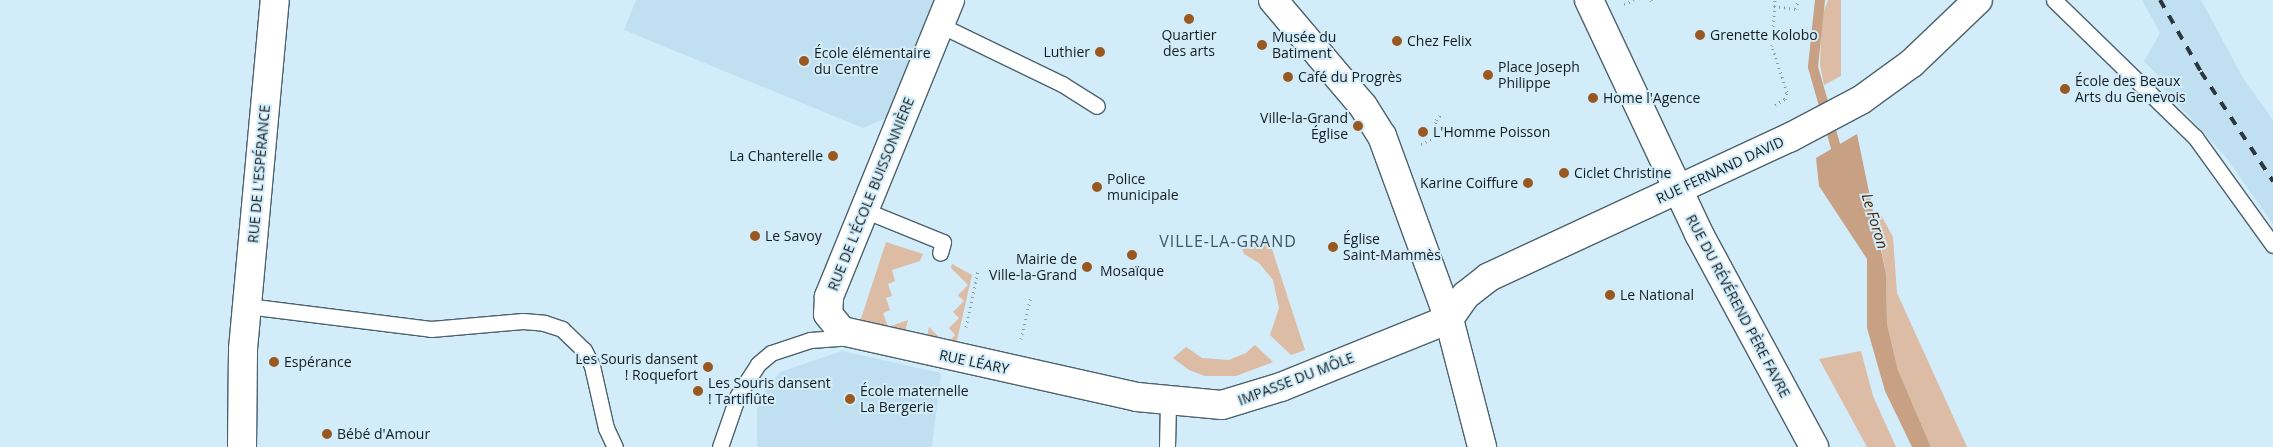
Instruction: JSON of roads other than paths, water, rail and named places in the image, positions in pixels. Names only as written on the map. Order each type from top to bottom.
[{"type":"street","name":"RUE DE L'ESPÉRANCE","points":[[242,447],[243,349],[275,0]]},
{"type":"street","points":[[1273,0],[1363,106],[1387,148],[1449,319],[1482,447]]},
{"type":"street","name":"RUE DU RÉVÉREND PÈRE FAVRE","points":[[1588,0],[1678,190],[1814,447]]},
{"type":"street","name":"RUE FERNAND DAVID","points":[[1449,319],[1466,295],[1489,278],[1678,190],[1849,107],[1912,63],[1978,0]]},
{"type":"street","name":"RUE DE L'ÉCOLE BUISSONNIÈRE","points":[[826,305],[945,12]]},
{"type":"street","name":"RUE LÉARY","points":[[826,305],[834,325],[863,338],[1137,397]]},
{"type":"street","name":"IMPASSE DU MÔLE","points":[[1137,397],[1168,402],[1222,405],[1247,400],[1449,319]]},
{"type":"street","name":"RUE DE L'ESPÉRANCE","points":[[223,447],[243,349]]},
{"type":"lane","points":[[2054,0],[2195,137],[2273,245]]},
{"type":"lane","points":[[945,12],[1097,106]]},
{"type":"lane","points":[[864,210],[943,242],[940,253]]},
{"type":"lane","points":[[810,340],[822,329],[826,305]]},
{"type":"lane","points":[[247,306],[431,329],[523,321],[544,323],[562,329],[584,350],[592,366],[606,428],[615,447]]},
{"type":"lane","points":[[720,447],[738,396],[758,364],[771,353],[810,340],[863,338]]},
{"type":"lane","points":[[1167,447],[1168,402]]},
{"type":"water","points":[[1857,134],[1886,274],[1887,324],[1898,370],[1931,447],[1912,447],[1885,391],[1867,328],[1867,259],[1819,186],[1816,158]]},
{"type":"waterway","name":"Le Foron","points":[[1820,0],[1813,67],[1839,158]]},
{"type":"railway","points":[[2160,0],[2201,72],[2273,181]]},
{"type":"place","name":"Quartier des arts","points":[[1189,19]]},
{"type":"place","name":"Grenette Kolobo","points":[[1700,35]]},
{"type":"place","name":"Chez Felix","points":[[1397,41]]},
{"type":"place","name":"Musée du Batiment","points":[[1262,45]]},
{"type":"place","name":"Luthier","points":[[1100,52]]},
{"type":"place","name":"École élémentaire du Centre","points":[[804,61]]},
{"type":"place","name":"Place Joseph Philippe","points":[[1488,75]]},
{"type":"place","name":"Café du Progrès","points":[[1288,77]]},
{"type":"place","name":"École des Beaux Arts du Genevois","points":[[2065,89]]},
{"type":"place","name":"Home l'Agence","points":[[1593,98]]},
{"type":"place","name":"Ville-la-Grand Église","points":[[1358,126]]},
{"type":"place","name":"L'Homme Poisson","points":[[1423,132]]},
{"type":"place","name":"La Chanterelle","points":[[833,156]]},
{"type":"place","name":"Ciclet Christine","points":[[1564,173]]},
{"type":"place","name":"Karine Coiffure","points":[[1528,183]]},
{"type":"place","name":"Police municipale","points":[[1097,187]]},
{"type":"place","name":"Le Savoy","points":[[755,236]]},
{"type":"place","name":"Église Saint-Mammès","points":[[1333,247]]},
{"type":"place","name":"Mosaïque","points":[[1132,255]]},
{"type":"place","name":"Mairie de Ville-la-Grand","points":[[1087,267]]},
{"type":"place","name":"Le National","points":[[1610,295]]},
{"type":"place","name":"Espérance","points":[[274,362]]},
{"type":"place","name":"Les Souris dansent ! Roquefort","points":[[708,367]]},
{"type":"place","name":"Les Souris dansent ! Tartiflûte","points":[[698,391]]},
{"type":"place","name":"École maternelle La Bergerie","points":[[850,399]]},
{"type":"place","name":"Bébé d'Amour","points":[[327,434]]},
{"type":"district","name":"VILLE-LA-GRAND","points":[[1228,241]]}]
